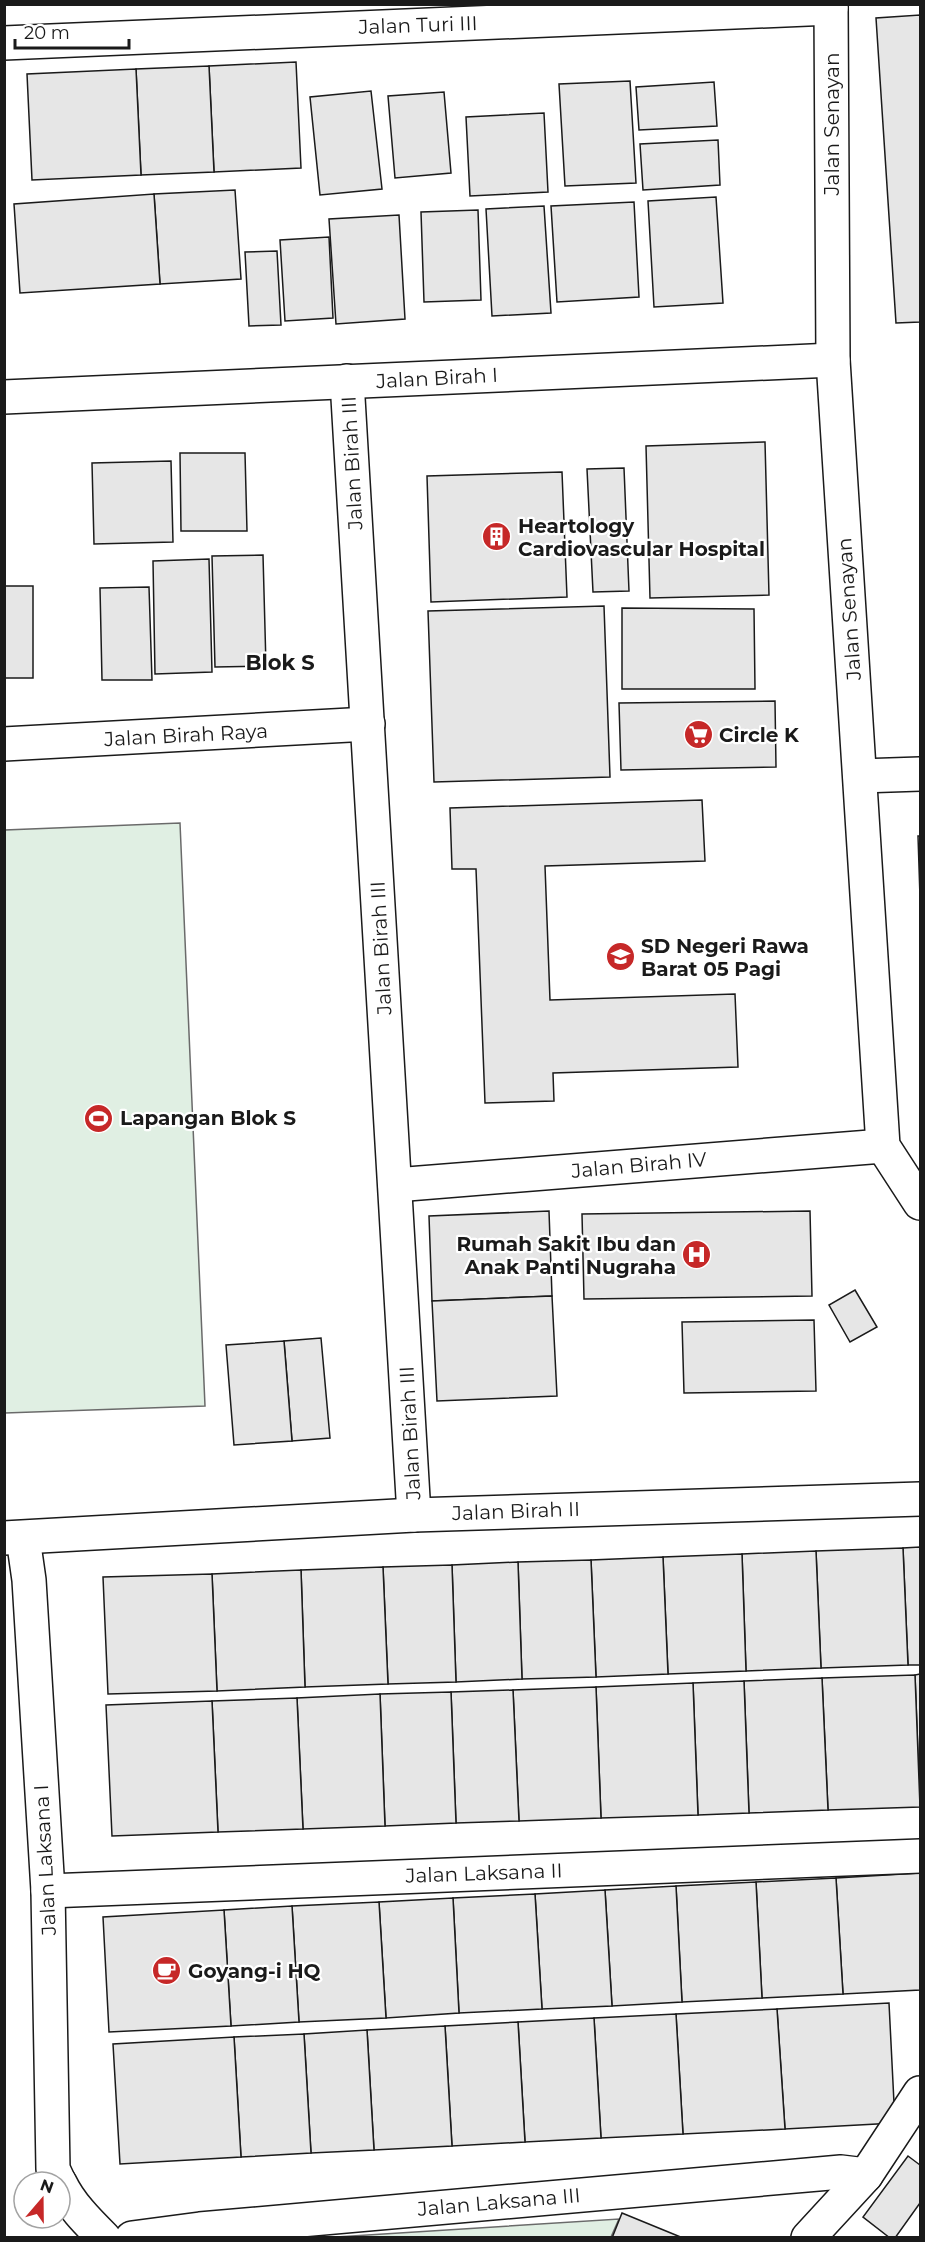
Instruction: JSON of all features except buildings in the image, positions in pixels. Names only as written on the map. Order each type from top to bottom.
[{"type":"street","name":"Jalan Turi III","points":[[4,43],[831,6]]},
{"type":"street","name":"Jalan Senayan","points":[[831,6],[833,360],[884,1146],[921,1203]]},
{"type":"street","name":"Jalan Birah I","points":[[4,397],[833,360]]},
{"type":"street","name":"Jalan Birah III","points":[[347,381],[414,1515]]},
{"type":"street","name":"Jalan Birah Raya","points":[[4,744],[368,724]]},
{"type":"street","points":[[860,776],[921,774]]},
{"type":"street","name":"Jalan Birah IV","points":[[395,1185],[884,1146]]},
{"type":"street","name":"Jalan Birah II","points":[[14,1538],[414,1515],[921,1499]]},
{"type":"street","name":"Jalan Laksana I","points":[[14,1538],[29,1580],[48,1891],[54,2170]]},
{"type":"street","name":"Jalan Laksana II","points":[[48,1891],[921,1856]]},
{"type":"street","points":[[808,2238],[866,2175],[921,2093]]},
{"type":"street","name":"Jalan Laksana III","points":[[132,2238],[200,2229],[841,2172],[866,2175]]},
{"type":"street","name":"Jalan Laksana I","points":[[72,2202],[104,2238]]},
{"type":"green space","name":"Lapangan Blok S","points":[[180,823],[205,1406],[5,1413],[5,830]]},
{"type":"green space","points":[[619,2219],[611,2237],[336,2237]]},
{"type":"place","name":"Heartology Cardiovascular Hospital","points":[[497,537]]},
{"type":"place","name":"Circle K","points":[[698,735]]},
{"type":"place","name":"SD Negeri Rawa Barat 05 Pagi","points":[[620,957]]},
{"type":"place","name":"Lapangan Blok S","points":[[99,1118]]},
{"type":"place","name":"Rumah Sakit Ibu dan Anak Panti Nugraha","points":[[697,1255]]},
{"type":"place","name":"Goyang-i HQ","points":[[167,1971]]},
{"type":"district","name":"Blok S","points":[[280,663]]}]
